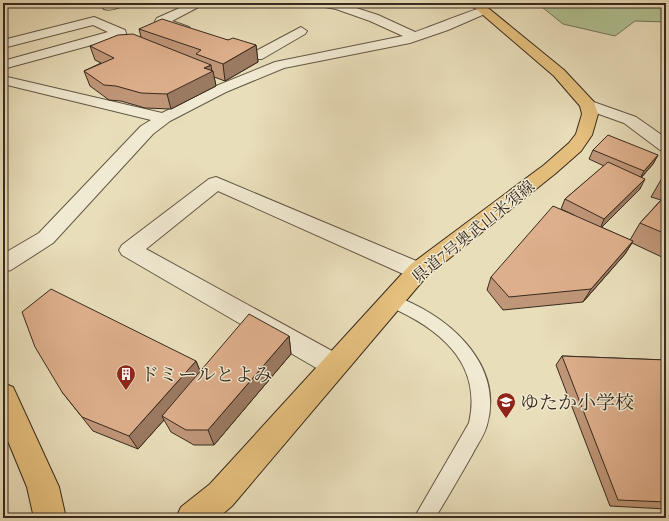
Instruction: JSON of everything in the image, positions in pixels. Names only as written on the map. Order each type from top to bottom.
[{"type":"main road","points":[[479,7],[559,74],[588,105]]},
{"type":"main road","name":"県道7号奥武山米須線","points":[[192,518],[221,495],[418,271],[575,147],[584,135],[588,123],[590,114],[588,105]]},
{"type":"main road","points":[[3,396],[43,486],[50,518]]},
{"type":"street","points":[[108,7],[120,3]]},
{"type":"street","points":[[196,34],[161,21],[200,3]]},
{"type":"street","points":[[318,3],[340,5],[374,18],[416,37]]},
{"type":"street","points":[[8,255],[46,238],[147,130],[164,118],[221,89],[280,65],[416,37],[479,7]]},
{"type":"street","points":[[3,44],[94,21],[120,33],[3,65]]},
{"type":"street","points":[[280,65],[251,53],[301,31]]},
{"type":"street","points":[[3,80],[164,118]]},
{"type":"street","points":[[588,105],[630,120],[666,146]]},
{"type":"street","points":[[334,365],[130,250],[216,183],[418,271]]},
{"type":"lane","points":[[391,301],[418,313],[447,335],[466,354],[473,366],[482,395],[483,411],[478,426],[424,518]]},
{"type":"green space","points":[[537,3],[666,3],[666,22],[635,21],[615,36],[563,24]]},
{"type":"building","points":[[162,19],[228,40],[233,38],[256,45],[223,64],[196,54],[201,50],[139,29]]},
{"type":"building","points":[[133,34],[211,65],[204,68],[213,71],[167,94],[141,93],[116,86],[104,85],[84,71],[114,58],[90,46],[118,35]]},
{"type":"building","points":[[608,135],[658,155],[644,171],[593,150]]},
{"type":"building","points":[[608,162],[645,179],[604,219],[565,199]]},
{"type":"building","points":[[666,195],[666,234],[640,223]]},
{"type":"building","points":[[553,206],[633,241],[591,289],[509,297],[491,277]]},
{"type":"building","name":"ドミールとよみ","points":[[51,289],[196,361],[129,436],[82,417],[62,392],[35,347],[22,312]]},
{"type":"building","points":[[249,314],[289,336],[208,430],[186,430],[162,416]]},
{"type":"building","points":[[562,356],[666,360],[666,502],[618,500]]},
{"type":"place","name":"ドミールとよみ","points":[[126,391]]},
{"type":"place","name":"ゆたか小学校","points":[[506,419]]}]
